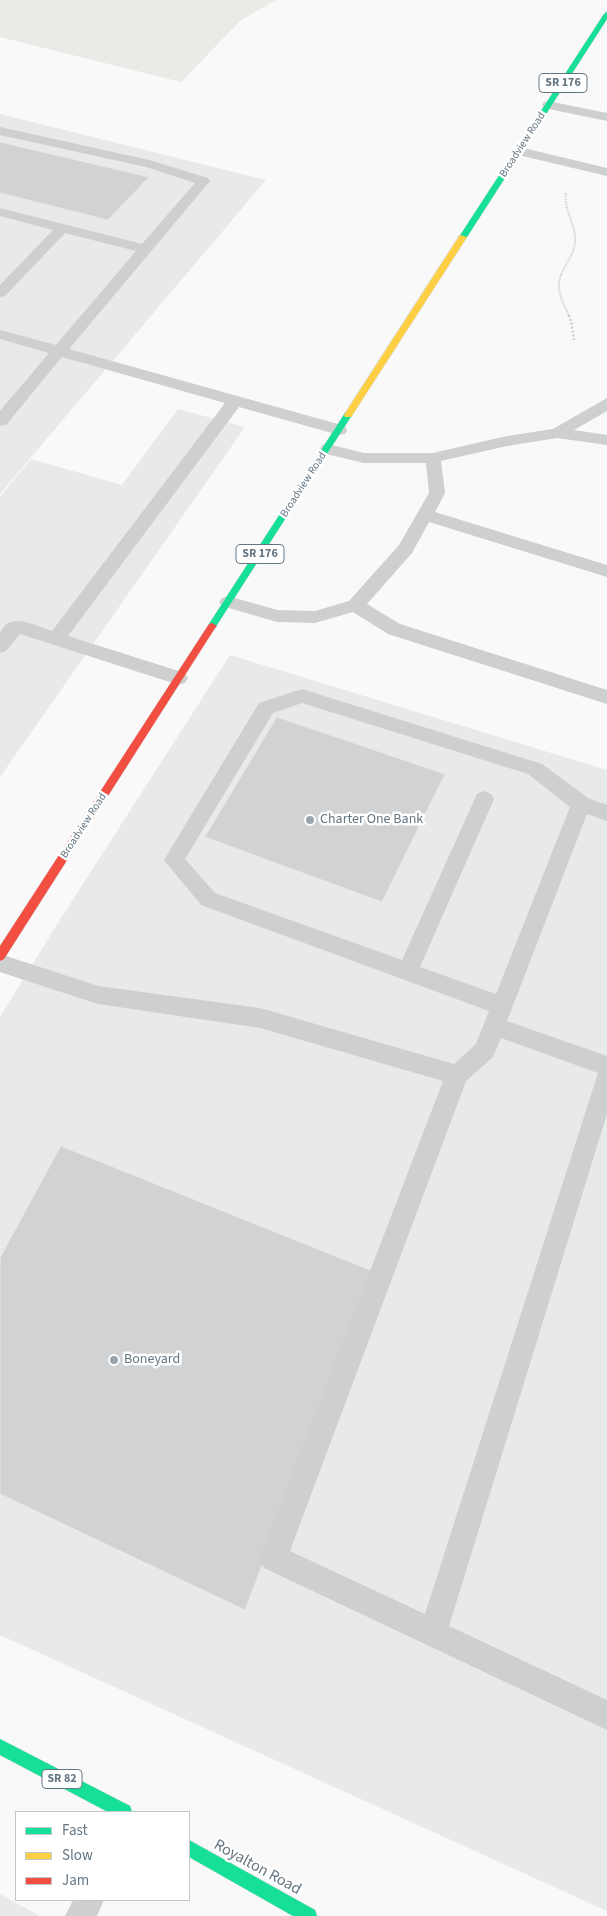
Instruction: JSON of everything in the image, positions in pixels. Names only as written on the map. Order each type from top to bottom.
[{"type":"main road","name":"Broadview Road","points":[[0,956],[607,14]]},
{"type":"main road","name":"SR 82","points":[[0,1747],[122,1811]]},
{"type":"main road","name":"Royalton Road","points":[[190,1849],[309,1916]]},
{"type":"lane","points":[[548,105],[607,117]]},
{"type":"lane","points":[[0,131],[149,164],[203,182],[0,421]]},
{"type":"lane","points":[[519,151],[607,172]]},
{"type":"lane","points":[[0,212],[146,249]]},
{"type":"lane","points":[[0,293],[62,228]]},
{"type":"lane","points":[[0,334],[339,430]]},
{"type":"lane","points":[[56,639],[235,401]]},
{"type":"lane","points":[[557,433],[598,411],[607,403]]},
{"type":"lane","points":[[328,449],[364,458],[433,458],[507,441],[557,433],[607,440]]},
{"type":"lane","points":[[228,602],[277,616],[315,616],[355,605],[378,582],[406,549],[437,493],[433,458]]},
{"type":"lane","points":[[425,515],[607,571]]},
{"type":"lane","points":[[355,605],[394,629],[607,697]]},
{"type":"lane","points":[[0,646],[8,623],[179,678]]},
{"type":"lane","points":[[607,813],[580,804],[535,769],[302,696],[266,708],[174,860],[208,899],[407,972],[607,1066]]},
{"type":"lane","points":[[407,972],[484,799]]},
{"type":"lane","points":[[580,804],[485,1050],[457,1075],[274,1558],[607,1715]]},
{"type":"lane","points":[[0,963],[98,995],[260,1018],[457,1075]]},
{"type":"lane","points":[[433,1632],[607,1077]]},
{"type":"lane","points":[[81,1916],[88,1901]]},
{"type":"path","points":[[566,194],[564,206],[574,228],[575,248],[562,272],[559,284],[560,294],[575,328],[574,340]]},
{"type":"shaded area","points":[[0,0],[276,0],[240,21],[181,82],[0,37]]},
{"type":"shaded area","points":[[0,114],[266,180],[0,494]]},
{"type":"shaded area","points":[[178,409],[245,427],[0,777],[0,497],[31,459],[122,485]]},
{"type":"shaded area","points":[[230,655],[607,770],[607,1911],[0,1635],[0,1017],[56,926]]},
{"type":"shaded area","points":[[0,1894],[40,1916],[0,1916]]},
{"type":"building","points":[[0,142],[149,177],[108,220],[0,193]]},
{"type":"building","points":[[277,717],[445,774],[382,902],[205,837]]},
{"type":"building","points":[[61,1146],[375,1272],[245,1610],[0,1494],[0,1258]]},
{"type":"traffic: fast","points":[[463,237],[607,14]]},
{"type":"traffic: fast","points":[[212,626],[348,415]]},
{"type":"traffic: fast","points":[[0,1747],[122,1811]]},
{"type":"traffic: fast","points":[[190,1849],[309,1916]]},
{"type":"traffic: slow","points":[[348,415],[463,237]]},
{"type":"traffic: jam","points":[[0,956],[212,626]]},
{"type":"place","name":"Charter One Bank","points":[[310,820]]},
{"type":"place","name":"Boneyard","points":[[114,1360]]}]
